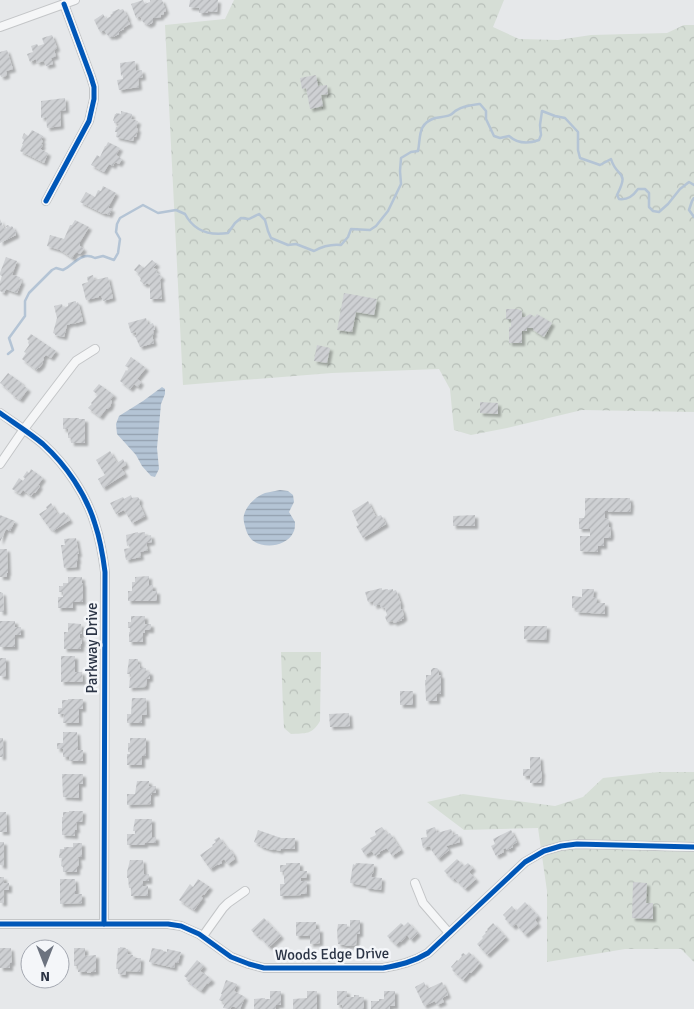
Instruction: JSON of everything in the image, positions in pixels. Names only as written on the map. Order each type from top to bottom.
[{"type":"street","points":[[0,27],[75,0]]},
{"type":"street","points":[[46,202],[89,120],[94,99],[92,77],[64,4]]},
{"type":"street","points":[[0,464],[76,361],[95,349]]},
{"type":"street","name":"Parkway Drive","points":[[0,413],[43,444],[70,474],[96,524],[103,557],[105,572],[104,924]]},
{"type":"street","name":"Woods Edge Drive","points":[[0,924],[168,924],[181,926],[203,936],[231,957],[264,968],[383,968],[402,965],[428,953],[525,862],[544,851],[576,844],[694,847]]},
{"type":"street","points":[[415,884],[422,902],[449,933]]},
{"type":"street","points":[[203,936],[223,908],[245,891]]},
{"type":"green space","points":[[234,0],[504,0],[493,27],[519,39],[558,40],[591,35],[667,33],[684,25],[694,25],[694,412],[582,410],[471,435],[454,430],[450,389],[439,369],[332,373],[183,385],[165,25],[225,19]]},
{"type":"green space","points":[[281,652],[321,652],[320,721],[311,731],[291,734],[284,728]]},
{"type":"green space","points":[[659,772],[694,772],[694,962],[681,949],[625,949],[547,962],[547,891],[538,828],[464,830],[427,802],[463,794],[555,806],[583,797],[603,778]]},
{"type":"water","points":[[162,387],[165,389],[165,394],[161,404],[157,448],[159,469],[155,477],[151,476],[142,466],[136,455],[117,434],[116,424],[119,416]]},
{"type":"water","points":[[280,490],[288,491],[293,495],[294,502],[289,512],[295,522],[294,532],[290,538],[280,544],[262,545],[252,540],[247,532],[244,519],[245,512],[258,496]]},
{"type":"building","points":[[143,0],[145,4],[150,2],[150,0],[162,0],[166,11],[161,17],[153,18],[152,23],[148,25],[143,22],[140,16],[136,18],[131,4]]},
{"type":"building","points":[[190,0],[218,0],[217,12],[199,13],[199,8],[189,7]]},
{"type":"building","points":[[123,9],[130,24],[113,37],[109,37],[104,30],[100,32],[94,20],[103,14],[106,19],[111,16],[112,12]]},
{"type":"building","points":[[52,35],[57,48],[54,50],[56,56],[51,58],[53,64],[46,66],[44,61],[37,63],[36,59],[30,62],[27,54],[33,52],[31,46],[44,44],[42,38]]},
{"type":"building","points":[[7,50],[13,69],[6,71],[6,76],[1,77],[0,52]]},
{"type":"building","points":[[135,61],[136,71],[142,70],[143,77],[138,78],[139,87],[119,90],[117,80],[123,79],[120,63]]},
{"type":"building","points":[[316,75],[318,86],[327,85],[328,94],[321,95],[323,106],[310,109],[306,88],[302,89],[300,78]]},
{"type":"building","points":[[65,98],[66,110],[60,111],[61,126],[47,128],[46,117],[41,118],[41,101]]},
{"type":"building","points":[[121,111],[132,114],[131,119],[138,121],[136,137],[134,137],[133,141],[116,137],[116,127],[119,124],[113,121],[115,114],[121,114]]},
{"type":"building","points":[[32,130],[43,136],[41,144],[43,145],[40,149],[48,153],[44,163],[20,151],[24,140],[22,138],[24,133],[28,136]]},
{"type":"building","points":[[108,142],[120,148],[116,155],[122,159],[119,164],[115,162],[113,166],[109,164],[104,172],[91,165],[97,155],[100,157]]},
{"type":"building","points":[[103,186],[116,193],[108,208],[112,209],[109,215],[80,202],[86,192],[95,197],[98,190],[101,191]]},
{"type":"building","points":[[0,219],[4,229],[8,225],[12,226],[16,235],[0,243]]},
{"type":"building","points":[[75,220],[89,227],[80,242],[80,246],[84,249],[80,254],[76,252],[72,258],[60,250],[47,246],[50,235],[64,239],[70,225]]},
{"type":"building","points":[[6,257],[17,261],[12,275],[20,277],[19,280],[22,281],[17,293],[6,289],[4,293],[0,291],[2,276],[0,273]]},
{"type":"building","points":[[152,260],[157,264],[153,268],[162,277],[160,280],[162,299],[150,299],[150,285],[147,283],[145,285],[140,281],[139,274],[134,270],[139,264],[144,268]]},
{"type":"building","points":[[93,275],[94,280],[108,277],[113,298],[103,301],[101,295],[86,300],[82,284],[88,282],[87,277]]},
{"type":"building","points":[[344,293],[377,299],[374,315],[356,312],[352,332],[337,330]]},
{"type":"building","points":[[76,301],[76,303],[78,302],[83,321],[67,325],[64,337],[55,335],[53,333],[57,318],[54,306],[62,304],[63,308],[68,306],[68,303]]},
{"type":"building","points":[[506,309],[522,311],[522,317],[530,314],[535,317],[537,314],[552,323],[544,337],[533,330],[533,328],[527,328],[527,331],[522,331],[522,343],[509,343],[511,319],[506,319]]},
{"type":"building","points":[[146,318],[148,325],[153,323],[155,330],[153,330],[154,335],[152,335],[154,343],[140,347],[135,336],[137,335],[136,332],[131,333],[128,323]]},
{"type":"building","points":[[31,334],[56,351],[51,358],[46,355],[43,358],[43,363],[36,370],[22,359],[29,345],[27,339]]},
{"type":"building","points":[[317,345],[330,348],[327,363],[314,361]]},
{"type":"building","points":[[131,357],[146,368],[137,379],[141,382],[138,387],[134,384],[130,389],[120,381],[129,368],[125,366]]},
{"type":"building","points":[[8,373],[28,389],[20,400],[0,383]]},
{"type":"building","points":[[99,384],[114,395],[110,400],[112,401],[110,407],[100,417],[88,408],[98,395],[93,391]]},
{"type":"building","points":[[480,402],[498,403],[498,414],[480,413]]},
{"type":"building","points":[[63,418],[85,419],[85,443],[71,443],[71,438],[68,438],[68,429],[63,429]]},
{"type":"building","points":[[110,451],[117,463],[123,459],[126,465],[121,468],[125,474],[103,488],[98,479],[105,475],[96,460]]},
{"type":"building","points":[[31,469],[43,478],[35,493],[31,496],[23,490],[20,494],[12,489],[19,478],[23,481],[27,471],[29,473]]},
{"type":"building","points":[[131,495],[132,498],[138,497],[140,500],[139,503],[145,516],[132,523],[124,510],[116,514],[110,503]]},
{"type":"building","points":[[585,498],[630,498],[631,502],[630,512],[605,511],[605,518],[609,520],[611,534],[610,538],[604,538],[604,546],[598,546],[598,552],[580,551],[580,536],[590,536],[590,529],[579,529],[579,518],[584,518],[585,515]]},
{"type":"building","points":[[368,501],[376,517],[381,515],[386,524],[363,538],[356,526],[359,525],[352,511]]},
{"type":"building","points":[[51,503],[58,515],[64,512],[70,520],[53,531],[39,514],[47,509],[46,507]]},
{"type":"building","points":[[0,515],[15,521],[10,531],[6,529],[0,542]]},
{"type":"building","points":[[475,515],[475,526],[453,526],[453,516]]},
{"type":"building","points":[[145,532],[145,536],[151,535],[152,542],[146,543],[148,550],[140,552],[141,557],[126,560],[124,549],[130,548],[129,545],[127,546],[126,535]]},
{"type":"building","points":[[76,538],[79,554],[77,554],[77,567],[64,568],[61,545],[65,545],[64,539]]},
{"type":"building","points":[[0,549],[7,549],[7,577],[0,577]]},
{"type":"building","points":[[149,576],[149,585],[153,585],[153,591],[157,591],[157,601],[128,601],[128,591],[132,591],[132,582],[135,582],[135,577]]},
{"type":"building","points":[[68,577],[82,577],[83,602],[73,602],[73,608],[58,608],[58,597],[63,597],[63,592],[59,592],[59,586],[63,586],[63,583],[68,583]]},
{"type":"building","points":[[382,588],[382,590],[396,590],[404,616],[402,620],[394,623],[393,621],[387,622],[385,608],[381,607],[380,604],[374,606],[373,601],[368,602],[365,592]]},
{"type":"building","points":[[582,589],[594,589],[593,597],[597,597],[596,603],[605,603],[605,614],[576,612],[576,608],[572,608],[572,596],[582,597]]},
{"type":"building","points":[[0,592],[3,593],[4,612],[0,612]]},
{"type":"building","points":[[131,616],[145,616],[145,624],[151,624],[151,630],[145,630],[145,633],[143,633],[143,642],[129,642],[130,628],[128,628],[128,622],[131,622]]},
{"type":"building","points":[[0,621],[15,621],[15,627],[21,627],[21,635],[15,635],[15,647],[0,647]]},
{"type":"building","points":[[68,623],[81,624],[81,649],[64,649],[64,632],[68,632]]},
{"type":"building","points":[[524,626],[547,626],[546,640],[524,639]]},
{"type":"building","points":[[61,656],[75,656],[75,672],[82,672],[83,682],[61,682]]},
{"type":"building","points":[[0,658],[6,658],[6,677],[0,676]]},
{"type":"building","points":[[129,659],[138,659],[140,668],[146,668],[146,671],[150,672],[150,679],[147,679],[145,687],[129,688],[131,674],[127,674]]},
{"type":"building","points":[[433,668],[437,668],[439,675],[441,675],[441,694],[437,694],[437,701],[426,701],[426,675],[431,675]]},
{"type":"building","points":[[400,691],[413,691],[413,705],[400,705]]},
{"type":"building","points":[[132,698],[146,698],[147,715],[142,715],[142,723],[127,723],[127,714],[131,714]]},
{"type":"building","points":[[83,699],[83,709],[79,709],[79,723],[63,723],[64,714],[58,714],[58,708],[62,708],[62,700]]},
{"type":"building","points":[[349,713],[350,726],[330,727],[329,714]]},
{"type":"building","points":[[63,732],[77,732],[78,749],[76,750],[83,750],[83,761],[69,761],[69,757],[63,757],[63,749],[57,749],[57,743],[63,743]]},
{"type":"building","points":[[0,738],[3,738],[3,757],[0,757]]},
{"type":"building","points":[[130,738],[146,738],[146,756],[142,756],[142,765],[127,765],[127,754],[130,754],[128,752],[128,743],[130,743]]},
{"type":"building","points":[[530,757],[540,757],[541,783],[530,783],[530,776],[523,776],[523,769],[530,769]]},
{"type":"building","points":[[62,774],[83,774],[83,784],[79,784],[79,798],[63,797]]},
{"type":"building","points":[[137,781],[149,781],[149,786],[156,786],[156,793],[151,795],[151,804],[127,805],[127,794],[135,794]]},
{"type":"building","points":[[83,811],[82,822],[76,822],[77,830],[75,830],[75,836],[62,835],[63,812]]},
{"type":"building","points":[[0,812],[6,812],[7,832],[0,832]]},
{"type":"building","points":[[135,819],[152,819],[152,837],[156,837],[156,843],[127,845],[127,834],[135,834],[135,831],[133,831]]},
{"type":"building","points":[[382,827],[388,835],[390,833],[401,850],[392,856],[387,848],[375,856],[372,851],[365,855],[361,849],[372,841],[370,838],[376,835],[375,831]]},
{"type":"building","points":[[435,827],[437,833],[451,829],[453,835],[458,834],[460,842],[446,846],[449,850],[438,859],[430,846],[423,848],[421,838],[427,837],[426,830]]},
{"type":"building","points":[[258,830],[281,838],[295,838],[295,849],[281,849],[280,851],[260,846],[254,842]]},
{"type":"building","points":[[511,830],[517,842],[507,850],[506,848],[503,849],[504,852],[496,856],[491,846],[495,844],[493,839]]},
{"type":"building","points":[[219,837],[234,855],[235,859],[228,864],[224,859],[221,861],[222,863],[210,869],[200,855],[213,846],[216,842],[214,840]]},
{"type":"building","points":[[0,842],[4,842],[4,866],[0,865]]},
{"type":"building","points":[[73,843],[82,843],[82,857],[78,857],[79,865],[77,872],[63,872],[63,867],[61,866],[62,858],[59,858],[60,849],[73,847]]},
{"type":"building","points":[[457,859],[464,866],[468,863],[473,868],[469,872],[476,879],[465,889],[444,871]]},
{"type":"building","points":[[130,860],[143,860],[144,874],[149,874],[149,881],[143,881],[143,886],[148,886],[148,896],[131,896],[131,888],[129,888],[127,878]]},
{"type":"building","points":[[286,863],[300,863],[300,871],[307,871],[307,878],[301,878],[301,881],[307,881],[307,894],[280,896],[280,884],[285,884],[284,872],[280,872],[280,865],[286,865]]},
{"type":"building","points":[[356,863],[374,864],[371,877],[382,878],[381,890],[350,883],[353,864],[355,865]]},
{"type":"building","points":[[0,877],[4,877],[4,883],[9,883],[9,890],[4,890],[4,903],[0,903]]},
{"type":"building","points":[[60,879],[75,879],[75,894],[82,894],[82,903],[60,904]]},
{"type":"building","points":[[198,879],[210,887],[203,894],[201,897],[203,898],[194,910],[179,900],[190,884],[193,887]]},
{"type":"building","points":[[633,882],[647,883],[646,903],[653,903],[653,919],[632,918]]},
{"type":"building","points":[[525,902],[538,916],[535,920],[538,924],[525,935],[516,924],[513,927],[503,915],[512,906],[516,911]]},
{"type":"building","points":[[264,918],[281,936],[269,947],[251,930]]},
{"type":"building","points":[[350,920],[360,920],[360,934],[357,934],[356,945],[344,946],[338,944],[338,924],[347,924],[347,927],[350,927]]},
{"type":"building","points":[[296,922],[316,922],[316,929],[320,929],[320,943],[310,944],[310,936],[296,936]]},
{"type":"building","points":[[408,922],[418,933],[411,940],[407,935],[396,945],[387,936],[401,923],[404,926]]},
{"type":"building","points":[[493,923],[506,937],[487,955],[477,944]]},
{"type":"building","points":[[0,948],[11,948],[12,963],[10,963],[10,968],[0,968]]},
{"type":"building","points":[[74,948],[85,948],[85,956],[96,955],[96,972],[78,972],[78,966],[74,966]]},
{"type":"building","points":[[118,948],[128,949],[128,954],[133,955],[133,957],[141,958],[140,972],[126,971],[125,975],[118,974],[118,969],[116,969]]},
{"type":"building","points":[[152,948],[167,952],[167,949],[181,952],[178,963],[175,962],[174,968],[149,962]]},
{"type":"building","points":[[469,952],[480,963],[463,980],[451,967],[463,953],[466,955]]},
{"type":"building","points":[[197,960],[204,966],[200,971],[212,980],[201,991],[186,980],[187,978],[184,976]]},
{"type":"building","points":[[226,980],[237,984],[234,991],[245,997],[240,1009],[232,1006],[230,1009],[223,1008],[225,1003],[219,1000]]},
{"type":"building","points":[[424,982],[427,989],[442,982],[448,995],[442,998],[444,1002],[437,1005],[435,1001],[424,1006],[415,987]]},
{"type":"building","points":[[270,991],[281,991],[281,1005],[276,1005],[276,1009],[254,1009],[254,999],[270,999]]},
{"type":"building","points":[[307,991],[317,991],[317,1009],[293,1009],[293,999],[307,998]]},
{"type":"building","points":[[337,991],[347,991],[347,997],[359,995],[359,997],[364,997],[364,1009],[342,1009],[342,1005],[337,1005]]},
{"type":"building","points":[[384,991],[395,991],[395,1006],[390,1006],[390,1009],[371,1009],[371,1001],[384,999]]},
{"type":"waterway","points":[[8,354],[13,350],[9,338],[25,316],[25,301],[29,293],[52,270],[56,268],[63,270],[82,257],[90,256],[95,258],[103,256],[114,260],[118,253],[120,239],[116,232],[120,218],[143,205],[158,213],[176,210],[185,214],[193,225],[208,233],[228,233],[241,218],[249,219],[259,214],[265,220],[271,238],[288,245],[296,244],[314,251],[327,246],[341,245],[348,237],[351,229],[370,230],[376,226],[388,211],[401,184],[401,158],[411,152],[418,151],[421,132],[425,124],[435,118],[450,115],[468,106],[480,104],[486,111],[486,119],[494,136],[500,138],[509,136],[516,141],[523,142],[539,140],[542,111],[565,118],[578,132],[580,158],[600,165],[611,159],[622,177],[621,187],[617,195],[619,199],[630,197],[638,189],[645,189],[649,193],[649,207],[653,211],[659,212],[689,182],[694,185]]},
{"type":"waterway","points":[[694,198],[689,210],[694,217]]},
{"type":"cycle path","points":[[46,201],[89,121],[94,99],[94,87],[91,77],[64,4]]},
{"type":"cycle path","points":[[0,413],[43,444],[60,461],[81,491],[95,524],[101,548],[105,572],[104,924]]},
{"type":"cycle path","points":[[0,924],[168,924],[181,926],[199,934],[231,957],[264,968],[383,968],[406,963],[428,953],[525,862],[544,851],[577,844],[694,847]]}]
